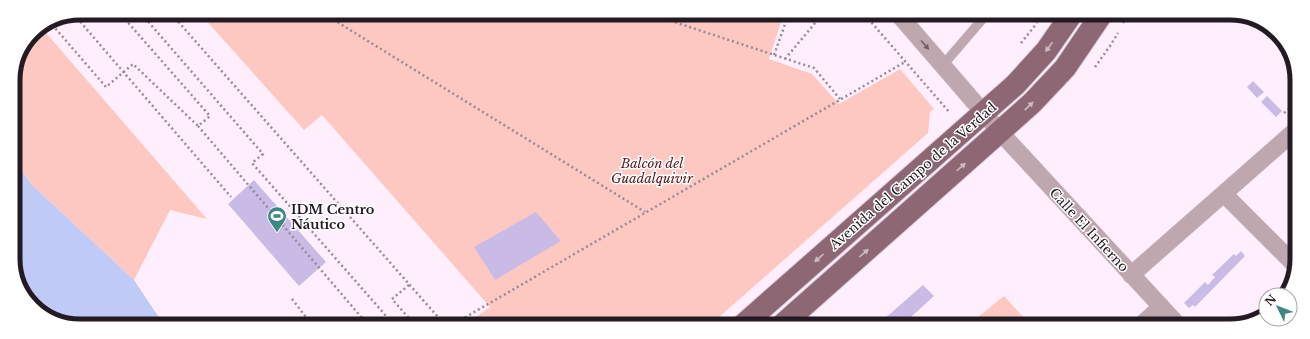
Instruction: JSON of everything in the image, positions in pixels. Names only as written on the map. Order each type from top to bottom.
[{"type":"main road","name":"Avenida del Campo de la Verdad","points":[[750,319],[1015,85],[1046,51],[1068,20]]},
{"type":"main road","name":"Avenida del Campo de la Verdad","points":[[789,319],[1001,133],[1032,103],[1065,68],[1098,20]]},
{"type":"street","name":"Calle El Infierno","points":[[903,20],[1001,133],[1172,319]]},
{"type":"street","points":[[1131,275],[1290,135]]},
{"type":"street","points":[[1224,194],[1290,260]]},
{"type":"street","points":[[1148,319],[1161,307]]},
{"type":"lane","points":[[942,65],[982,20]]},
{"type":"path","points":[[79,20],[231,197]]},
{"type":"path","points":[[126,20],[210,116],[198,126]]},
{"type":"path","points":[[147,20],[263,154],[252,163],[389,319]]},
{"type":"path","points":[[177,20],[440,319]]},
{"type":"path","points":[[334,20],[645,212]]},
{"type":"path","points":[[668,20],[814,68],[840,100]]},
{"type":"path","points":[[774,55],[787,20]]},
{"type":"path","points":[[785,59],[818,20]]},
{"type":"path","points":[[868,20],[955,118]]},
{"type":"path","points":[[54,27],[106,87],[133,64],[198,126],[363,319]]},
{"type":"path","points":[[462,319],[905,62]]},
{"type":"path","points":[[410,285],[392,299],[410,319]]},
{"type":"path","points":[[292,299],[307,319]]},
{"type":"green space","name":"Balcón del Guadalquivir","points":[[206,20],[782,20],[769,59],[812,74],[839,104],[900,69],[934,109],[930,112],[928,133],[717,319],[478,319],[476,317],[490,307],[322,115],[304,130]]},
{"type":"green space","points":[[45,32],[207,219],[170,210],[134,280],[31,184],[20,168],[20,76],[26,53]]},
{"type":"green space","points":[[1004,296],[1025,319],[976,319]]},
{"type":"water","points":[[20,168],[31,184],[134,280],[160,319],[68,318],[43,307],[32,296],[26,286],[21,271]]},
{"type":"building","points":[[1253,81],[1264,92],[1257,98],[1247,87]]},
{"type":"building","points":[[1267,96],[1282,111],[1276,117],[1261,102]]},
{"type":"building","name":"IDM Centro Náutico","points":[[254,180],[326,262],[299,286],[228,204]]},
{"type":"building","points":[[536,212],[561,241],[495,280],[474,247]]},
{"type":"building","points":[[1241,251],[1245,256],[1195,307],[1193,305],[1189,308],[1184,303],[1205,282],[1208,285],[1215,277],[1212,275],[1234,254],[1236,256]]},
{"type":"building","points":[[923,285],[934,296],[909,319],[884,319]]},
{"type":"place","name":"IDM Centro Náutico","points":[[277,233]]}]
